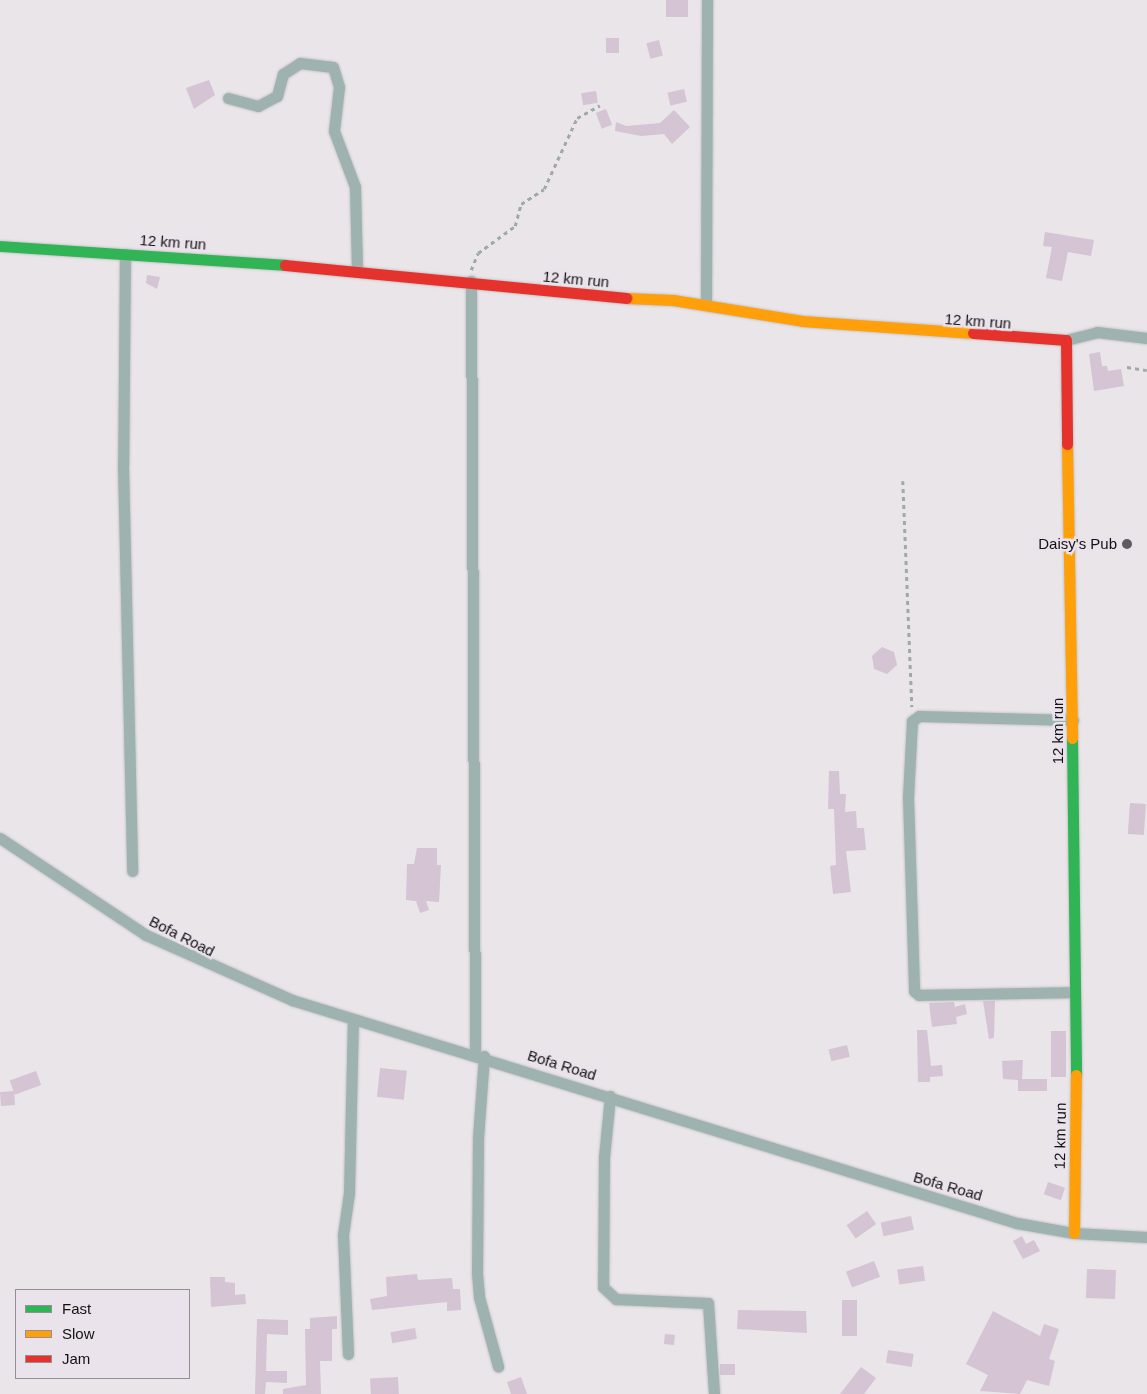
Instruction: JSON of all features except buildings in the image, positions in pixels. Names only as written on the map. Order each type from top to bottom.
[{"type":"street","points":[[706,305],[707,0]]},
{"type":"street","points":[[228,98],[258,106],[277,96],[283,74],[300,63],[333,67],[339,87],[334,130],[355,187],[357,270]]},
{"type":"street","name":"12 km run","points":[[0,246],[357,270],[468,280],[563,295],[706,305],[802,321],[1066,340],[1073,720],[1074,1233]]},
{"type":"street","points":[[125,254],[123,465],[132,871]]},
{"type":"street","points":[[468,280],[480,1054],[477,1273],[479,1296],[498,1366]]},
{"type":"street","points":[[1066,340],[1097,332],[1147,338]]},
{"type":"street","points":[[1073,720],[944,714],[912,721],[909,816],[914,991],[919,995],[1075,992]]},
{"type":"street","name":"Bofa Road","points":[[0,838],[115,917],[179,953],[242,981],[352,1019],[480,1054],[843,1171],[1017,1223],[1074,1233],[1147,1237]]},
{"type":"street","points":[[348,1354],[343,1235],[349,1193],[352,1019]]},
{"type":"street","points":[[610,1096],[604,1157],[604,1287],[616,1299],[708,1303],[714,1394]]},
{"type":"path","points":[[468,280],[478,253],[516,226],[521,204],[544,189],[577,118],[600,105]]},
{"type":"path","points":[[1127,367],[1147,370]]},
{"type":"path","points":[[903,481],[912,721]]},
{"type":"traffic: fast","points":[[0,246],[285,265]]},
{"type":"traffic: fast","points":[[1072,738],[1076,1075]]},
{"type":"traffic: slow","points":[[626,298],[673,300],[802,321],[973,333]]},
{"type":"traffic: slow","points":[[1067,444],[1072,738]]},
{"type":"traffic: slow","points":[[1074,1233],[1076,1075]]},
{"type":"traffic: jam","points":[[285,265],[626,298]]},
{"type":"traffic: jam","points":[[973,333],[1066,340],[1067,444]]},
{"type":"place","name":"Daisy's Pub","points":[[1127,544]]}]
